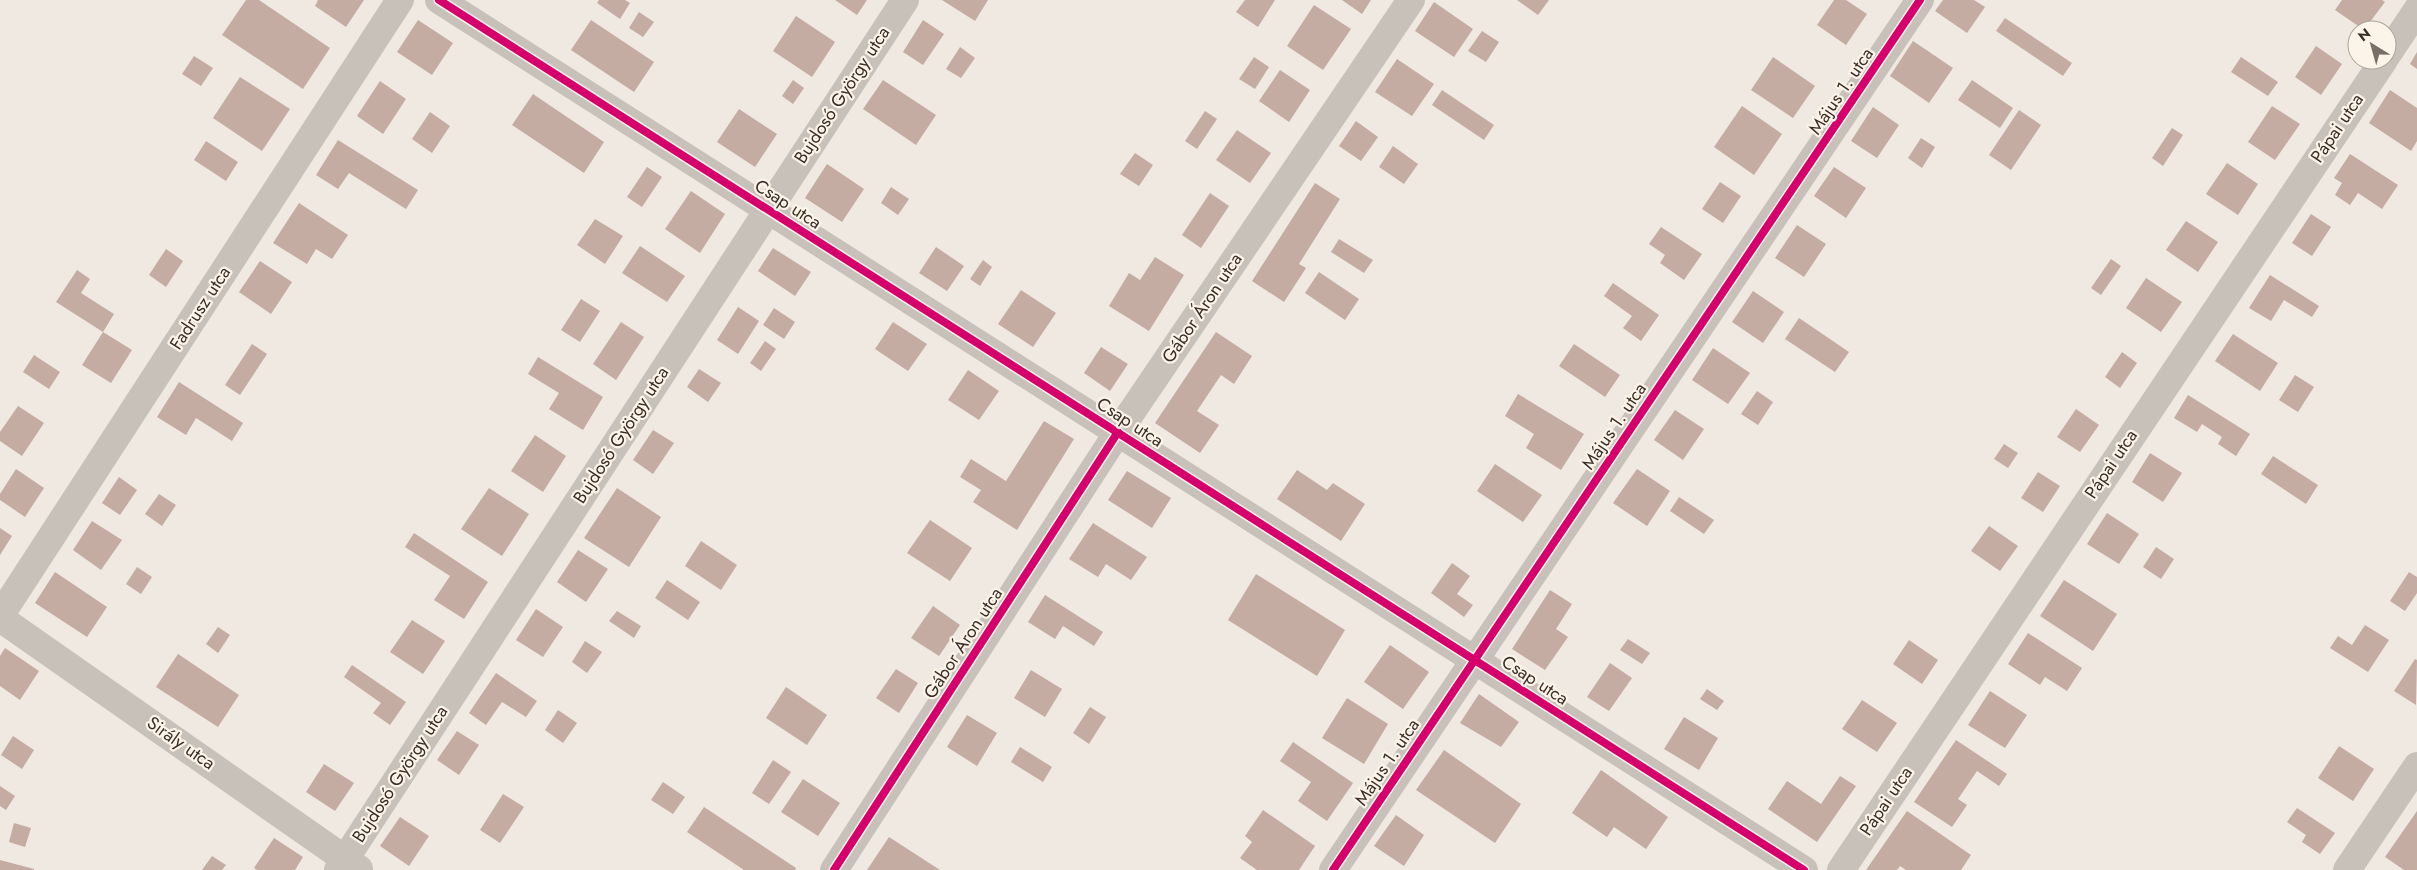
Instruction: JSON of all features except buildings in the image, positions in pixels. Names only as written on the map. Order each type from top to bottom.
[{"type":"street","name":"Fadrusz utca","points":[[0,617],[400,0]]},
{"type":"street","name":"Csap utca","points":[[439,0],[1804,870]]},
{"type":"street","name":"Bujdosó György utca","points":[[348,866],[768,209],[905,0]]},
{"type":"street","name":"Gábor Áron utca","points":[[834,870],[1118,432],[1411,0]]},
{"type":"street","name":"Május 1. utca","points":[[1333,870],[1920,0]]},
{"type":"street","points":[[2397,40],[2417,10]]},
{"type":"street","name":"Pápai utca","points":[[1840,870],[2377,70]]},
{"type":"street","name":"Sirály utca","points":[[0,617],[348,866]]},
{"type":"street","points":[[2347,870],[2417,766]]},
{"type":"cycle path","points":[[439,0],[1804,870]]},
{"type":"cycle path","points":[[1333,870],[1920,0]]},
{"type":"cycle path","points":[[834,870],[1118,432]]}]
